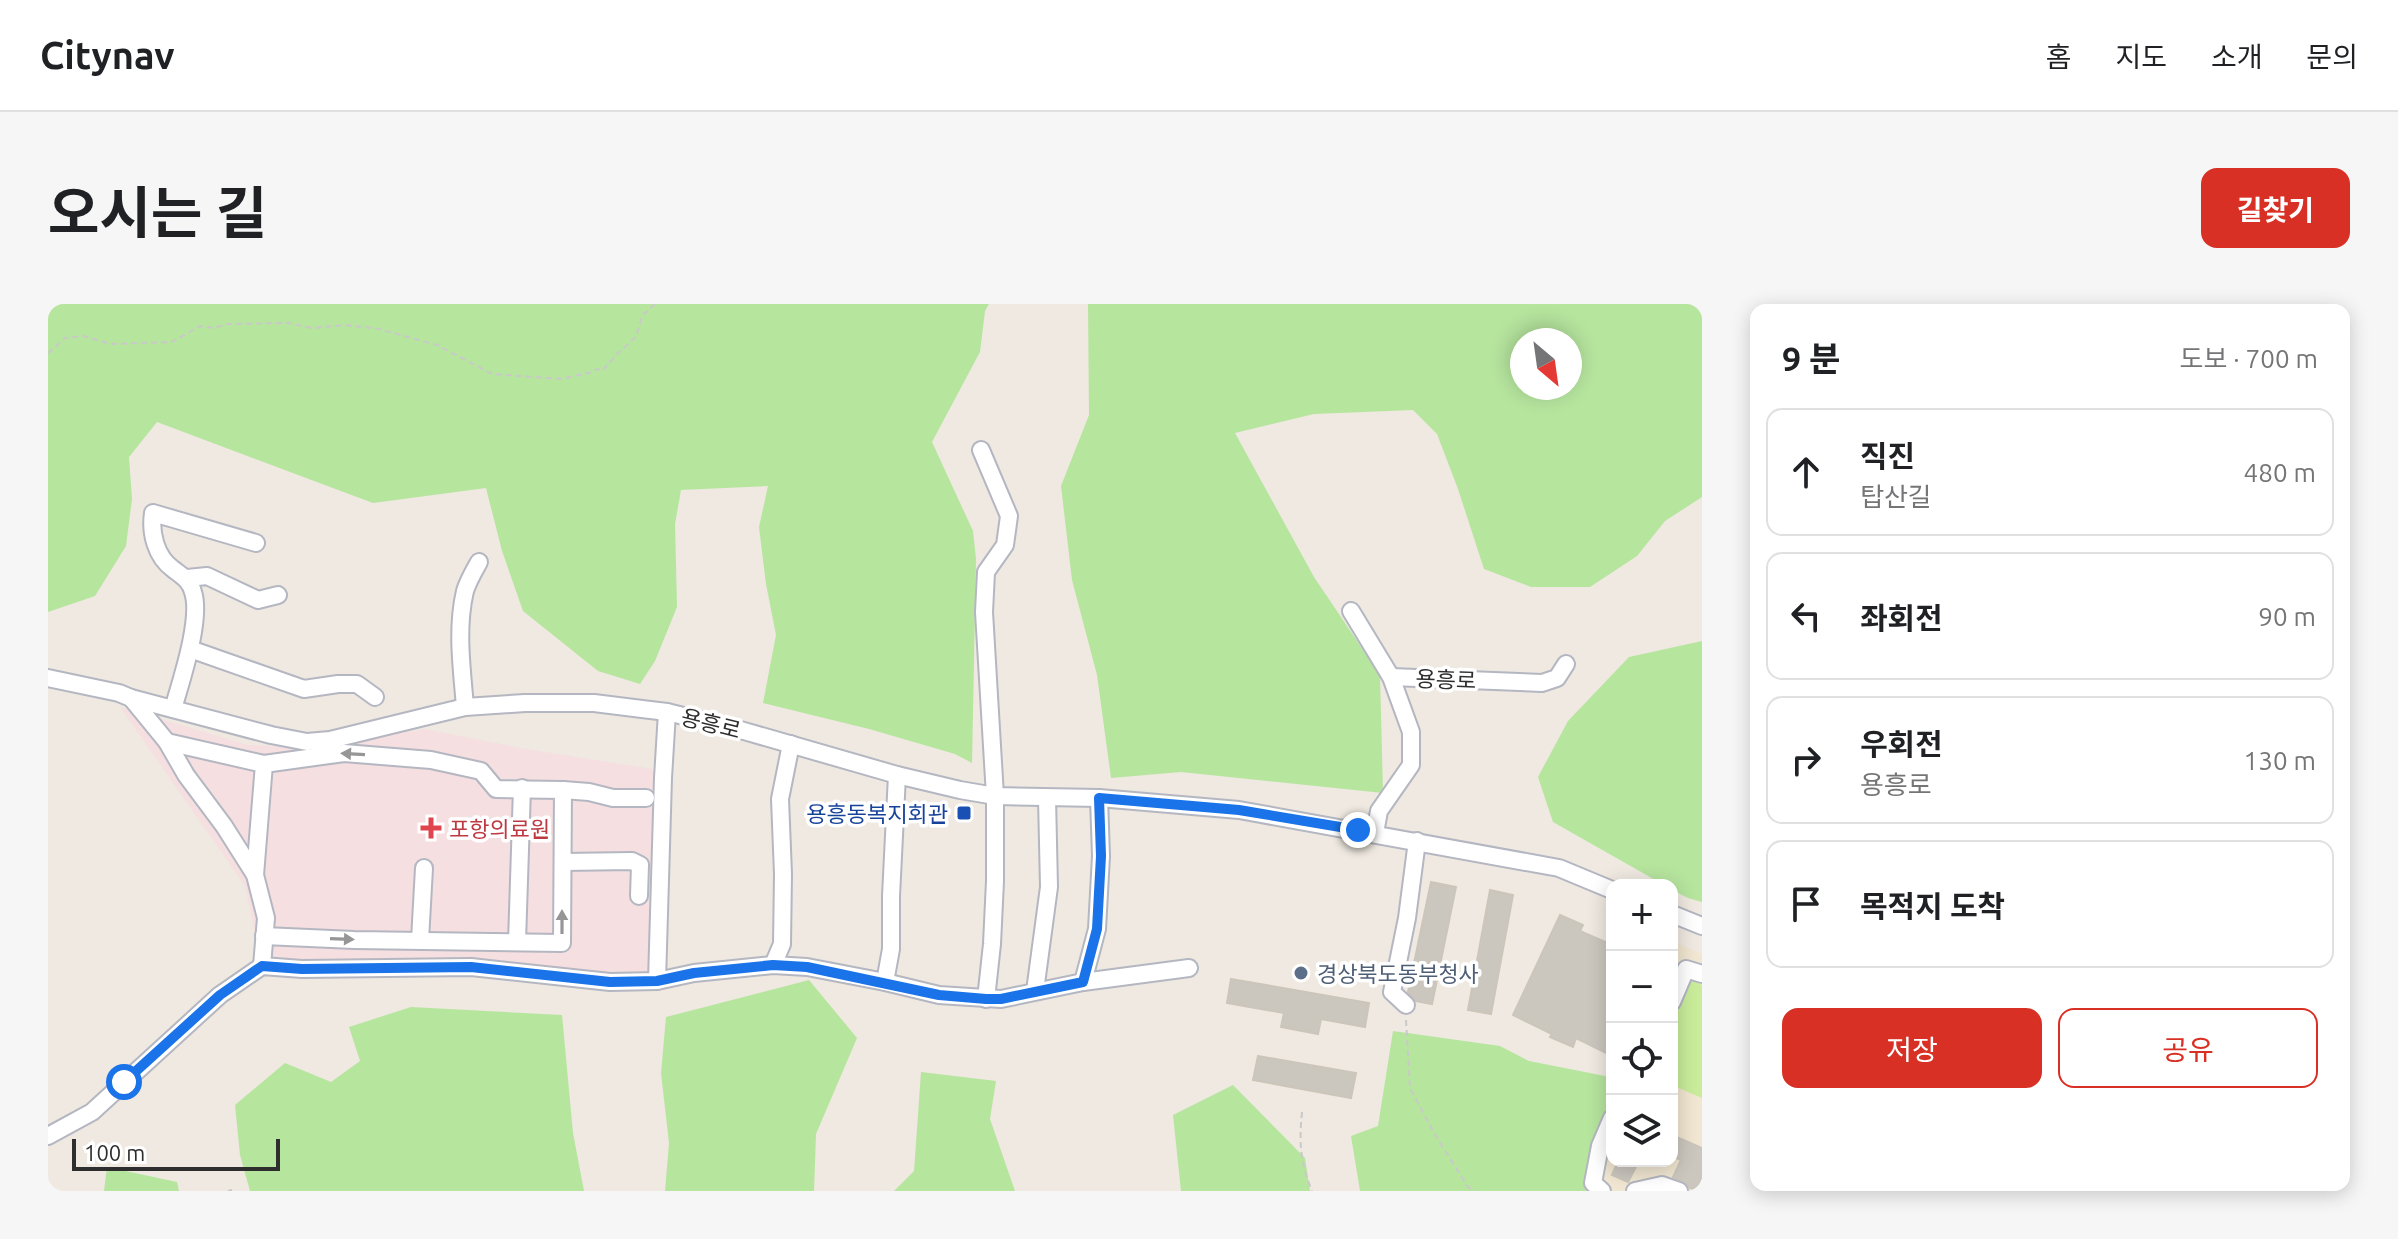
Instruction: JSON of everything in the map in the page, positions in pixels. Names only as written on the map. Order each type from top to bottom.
[{"type":"street","points":[[981,450],[1009,516],[1005,545],[986,572],[984,612],[995,796],[995,881],[986,999]]},
{"type":"street","points":[[173,709],[190,649],[194,593],[187,578],[160,558],[151,526],[153,513],[256,543]]},
{"type":"street","points":[[465,707],[460,649],[462,621],[466,590],[479,562]]},
{"type":"street","points":[[187,578],[207,576],[258,600],[278,595]]},
{"type":"street","points":[[1351,611],[1391,677]]},
{"type":"street","points":[[190,649],[304,689],[357,684],[375,697]]},
{"type":"street","name":"용흥로","points":[[1375,833],[1379,811],[1411,765],[1411,732],[1391,677],[1542,683],[1557,678],[1566,664]]},
{"type":"street","name":"용흥로","points":[[48,678],[119,693],[307,742],[330,740],[465,707],[594,703],[667,712],[897,775],[995,796],[1099,798],[1239,810],[1559,868],[1606,888]]},
{"type":"street","points":[[131,698],[167,742],[255,875],[266,918],[262,966]]},
{"type":"street","points":[[657,981],[667,712]]},
{"type":"street","points":[[167,742],[264,764],[344,753],[431,760],[481,771],[496,789],[563,790],[613,798],[646,798]]},
{"type":"street","points":[[773,965],[782,944],[780,799],[791,744]]},
{"type":"street","points":[[255,875],[264,764]]},
{"type":"street","points":[[885,982],[891,949],[897,775]]},
{"type":"street","points":[[496,970],[511,942],[522,788]]},
{"type":"street","points":[[264,936],[562,943],[563,790]]},
{"type":"street","points":[[1035,991],[1049,887],[1047,798]]},
{"type":"street","points":[[1083,982],[1097,929],[1101,856],[1099,798]]},
{"type":"street","points":[[1406,1005],[1392,992],[1407,918],[1417,841]]},
{"type":"street","points":[[563,862],[632,861],[640,865],[639,896]]},
{"type":"street","points":[[420,940],[424,868]]},
{"type":"street","points":[[1678,916],[1702,926]]},
{"type":"street","points":[[48,1136],[92,1112],[220,995],[262,966],[302,969],[471,967],[610,982],[657,981],[694,973],[773,965],[807,967],[939,995],[986,999],[1189,968]]},
{"type":"street","points":[[1678,988],[1686,969],[1702,974]]},
{"type":"street","points":[[1602,1191],[1593,1183],[1606,1132]]},
{"type":"street","points":[[1635,1191],[1662,1185],[1679,1191]]},
{"type":"path","points":[[48,353],[65,338],[83,336],[111,344],[172,342],[200,326],[214,328],[228,324],[288,323],[312,328],[346,325],[379,329],[437,345],[492,374],[561,379],[597,369],[602,371],[636,337],[642,316],[655,304]]},
{"type":"path","points":[[1406,1005],[1410,1088],[1468,1187],[1475,1191]]},
{"type":"path","points":[[1302,1112],[1302,1168],[1312,1191]]},
{"type":"shaded area","name":"포항의료원","points":[[120,707],[248,745],[314,747],[425,729],[659,770],[652,984],[262,966],[245,886]]},
{"type":"shaded area","points":[[1678,944],[1702,954],[1702,1191],[1589,1191],[1600,1127],[1606,1110],[1606,1167],[1678,1167]]},
{"type":"green space","points":[[48,304],[989,304],[985,311],[980,352],[932,442],[973,531],[976,559],[972,763],[955,754],[869,729],[763,703],[776,635],[759,527],[768,486],[681,490],[675,524],[677,607],[655,661],[640,684],[598,671],[523,611],[502,551],[486,488],[373,503],[157,422],[129,457],[132,499],[126,546],[95,596],[48,612]]},
{"type":"green space","points":[[1088,304],[1702,304],[1702,497],[1665,521],[1637,556],[1590,587],[1531,587],[1484,569],[1437,434],[1413,410],[1314,414],[1235,433],[1314,577],[1380,675],[1383,793],[1181,772],[1111,778],[1097,675],[1072,580],[1061,486],[1089,415]]},
{"type":"green space","points":[[1702,641],[1702,902],[1678,893],[1678,879],[1653,879],[1553,822],[1538,777],[1568,721],[1629,657]]},
{"type":"green space","points":[[1689,979],[1702,985],[1702,1098],[1678,1088],[1678,1003]]},
{"type":"green space","points":[[809,980],[857,1038],[816,1134],[814,1191],[665,1191],[669,1143],[661,1073],[666,1017]]},
{"type":"green space","points":[[411,1007],[562,1015],[573,1133],[584,1191],[250,1191],[240,1155],[235,1105],[285,1063],[331,1082],[360,1061],[349,1027]]},
{"type":"green space","points":[[1393,1031],[1500,1046],[1529,1061],[1606,1076],[1606,1110],[1599,1130],[1589,1191],[1360,1191],[1351,1136],[1378,1126]]},
{"type":"green space","points":[[921,1072],[996,1081],[990,1119],[1015,1191],[894,1191],[914,1171]]},
{"type":"green space","points":[[1233,1085],[1305,1158],[1310,1191],[1181,1191],[1173,1115]]},
{"type":"green space","points":[[107,1167],[177,1182],[179,1191],[104,1191]]},
{"type":"building","points":[[1431,882],[1456,887],[1432,1004],[1416,1001],[1408,992]]},
{"type":"building","points":[[1490,890],[1513,895],[1491,1014],[1468,1010]]},
{"type":"building","points":[[1560,915],[1583,925],[1580,931],[1606,942],[1606,1053],[1576,1038],[1573,1047],[1513,1015]]},
{"type":"building","points":[[1231,979],[1369,1003],[1365,1027],[1321,1019],[1318,1034],[1281,1027],[1284,1013],[1227,1003]]},
{"type":"building","points":[[1258,1056],[1356,1073],[1351,1098],[1253,1080]]},
{"type":"building","points":[[1678,1138],[1702,1148],[1702,1191],[1690,1188],[1673,1177],[1681,1160],[1678,1159]]},
{"type":"building","points":[[1615,1167],[1636,1167],[1628,1182],[1612,1175]]},
{"type":"place","name":"용흥동복지회관","points":[[964,813]]},
{"type":"place","name":"포항의료원","points":[[431,828]]},
{"type":"place","name":"경상북도동부청사","points":[[1301,973]]},
{"type":"route","points":[[124,1082],[220,995],[262,966],[302,969],[471,967],[610,982],[657,981],[694,973],[773,965],[807,967],[939,995],[1001,999],[1083,982],[1097,929],[1101,856],[1099,798],[1239,810],[1358,830]]}]
